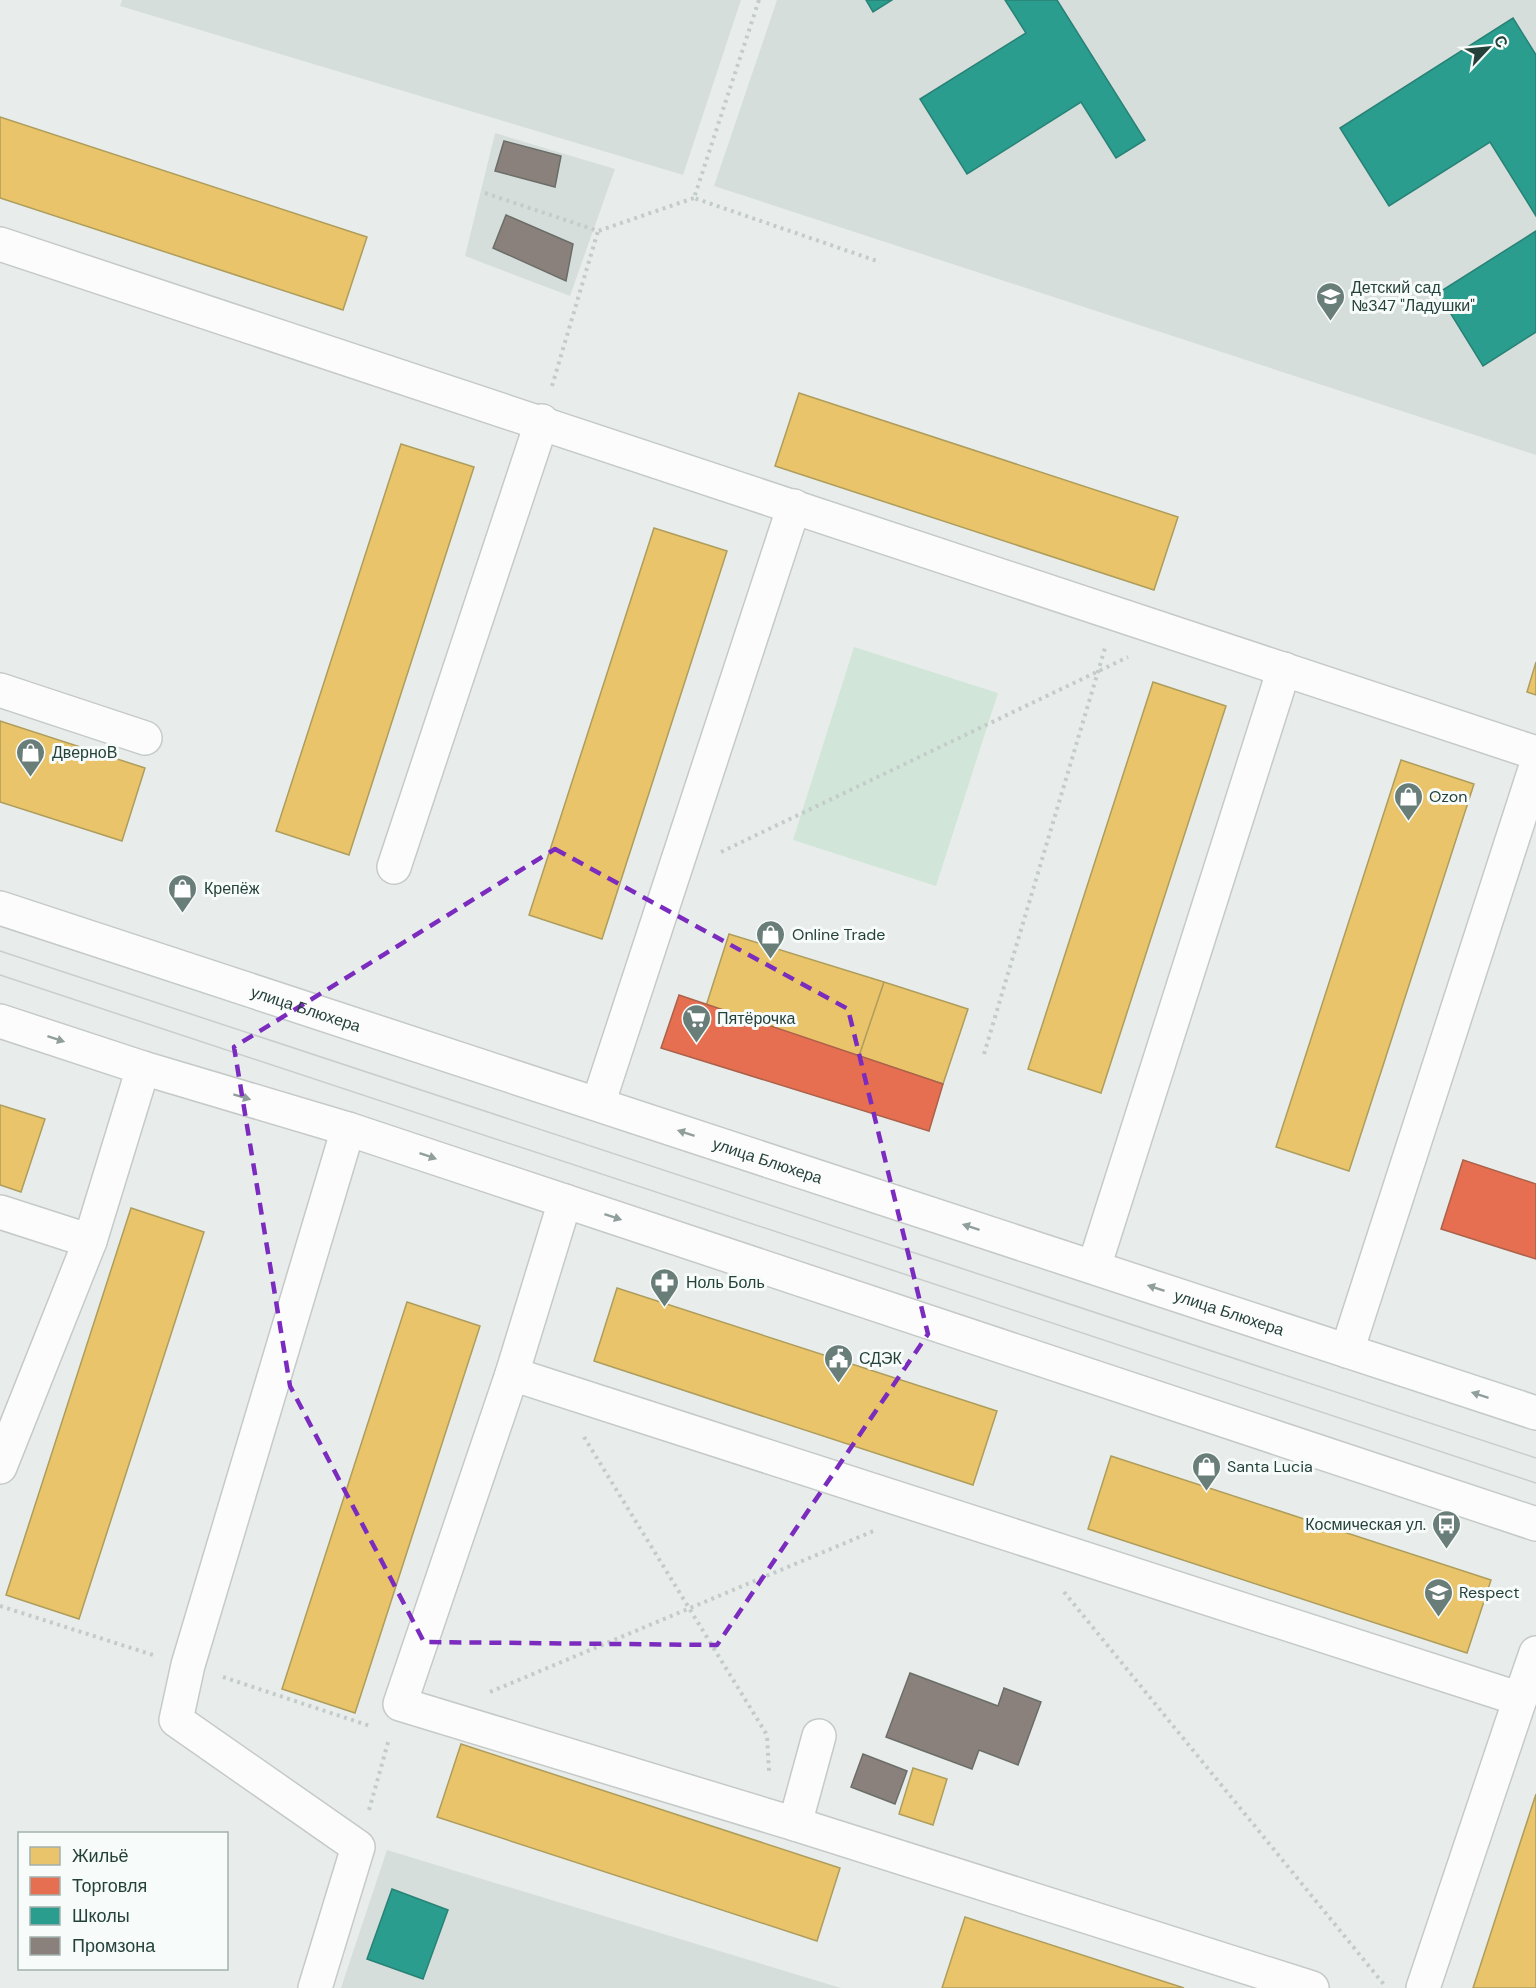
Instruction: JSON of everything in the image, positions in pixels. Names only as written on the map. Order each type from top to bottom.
[{"type":"street","points":[[0,244],[1536,753]]},
{"type":"street","points":[[394,867],[542,422]]},
{"type":"street","points":[[598,1104],[794,506]]},
{"type":"street","points":[[1094,1267],[1284,669]]},
{"type":"street","points":[[0,690],[145,738]]},
{"type":"street","points":[[1347,1351],[1536,766]]},
{"type":"street","name":"улица Блюхера","points":[[0,908],[1536,1413]]},
{"type":"street","points":[[0,1021],[143,1068],[348,1129],[1536,1524]]},
{"type":"street","points":[[0,1467],[90,1241],[143,1068]]},
{"type":"street","points":[[315,1988],[358,1847],[176,1720],[188,1665],[348,1129]]},
{"type":"street","points":[[565,1202],[512,1374],[400,1704],[784,1820],[1312,1988]]},
{"type":"street","points":[[0,1212],[90,1241]]},
{"type":"street","points":[[512,1374],[1520,1699]]},
{"type":"street","points":[[1424,1988],[1536,1653]]},
{"type":"street","points":[[784,1820],[819,1736]]},
{"type":"path","points":[[694,198],[759,0]]},
{"type":"path","points":[[485,194],[598,231],[694,198],[880,262]]},
{"type":"path","points":[[542,422],[598,231]]},
{"type":"path","points":[[984,1054],[1116,613]]},
{"type":"path","points":[[717,854],[1099,669],[1180,634]]},
{"type":"path","points":[[555,1388],[767,1735],[784,1820]]},
{"type":"path","points":[[437,1714],[928,1509]]},
{"type":"path","points":[[1058,1584],[1387,1988]]},
{"type":"path","points":[[358,1847],[400,1704]]},
{"type":"highlighted area","points":[[555,849],[848,1009],[928,1334],[717,1645],[424,1642],[290,1386],[234,1047]]},
{"type":"shaded area","points":[[122,0],[741,0],[683,175],[120,6]]},
{"type":"shaded area","name":"Детский сад №347 \"Ладушки\"","points":[[777,0],[1536,0],[1536,455],[714,186]]},
{"type":"shaded area","points":[[495,133],[615,169],[570,296],[465,256]]},
{"type":"shaded area","points":[[387,1850],[841,1988],[341,1988]]},
{"type":"green space","points":[[854,647],[998,693],[936,886],[793,840]]},
{"type":"building: Жильё","points":[[0,117],[367,237],[343,310],[0,198]]},
{"type":"building: Жильё","points":[[799,393],[1178,517],[1154,590],[775,466]]},
{"type":"building: Жильё","points":[[401,444],[474,467],[349,855],[276,831]]},
{"type":"building: Жильё","points":[[654,528],[727,551],[602,939],[529,915]]},
{"type":"building: Жильё","points":[[1536,662],[1536,695],[1527,692]]},
{"type":"building: Жильё","points":[[1153,682],[1226,706],[1101,1093],[1028,1069]]},
{"type":"building: Жильё","points":[[0,721],[145,768],[122,841],[0,802]]},
{"type":"building: Жильё","points":[[1401,760],[1474,784],[1349,1171],[1276,1147]]},
{"type":"building: Жильё","points":[[729,934],[884,982],[859,1056],[706,1006]]},
{"type":"building: Жильё","points":[[884,982],[968,1009],[943,1084],[859,1056]]},
{"type":"building: Жильё","points":[[0,1105],[45,1119],[21,1192],[0,1185]]},
{"type":"building: Жильё","points":[[131,1208],[204,1232],[79,1619],[6,1595]]},
{"type":"building: Жильё","points":[[617,1288],[997,1411],[973,1485],[594,1361]]},
{"type":"building: Жильё","points":[[407,1302],[480,1326],[355,1713],[282,1689]]},
{"type":"building: Жильё","points":[[1111,1456],[1491,1580],[1467,1653],[1088,1529]]},
{"type":"building: Жильё","points":[[461,1744],[840,1868],[817,1941],[437,1817]]},
{"type":"building: Жильё","points":[[913,1768],[947,1779],[933,1825],[899,1814]]},
{"type":"building: Жильё","points":[[1536,1794],[1536,1988],[1473,1988]]},
{"type":"building: Жильё","points":[[965,1917],[1184,1988],[942,1988]]},
{"type":"building: Торговля","points":[[679,995],[943,1084],[929,1131],[661,1048]]},
{"type":"building: Торговля","points":[[1463,1160],[1536,1184],[1536,1259],[1441,1229]]},
{"type":"building: Школы","points":[[866,0],[892,0],[873,12]]},
{"type":"building: Школы","points":[[1005,0],[1057,0],[1145,140],[1116,158],[1081,102],[967,174],[920,99],[1026,33]]},
{"type":"building: Школы","points":[[1513,18],[1536,55],[1536,216],[1490,142],[1389,206],[1340,128]]},
{"type":"building: Школы","points":[[1536,231],[1536,332],[1483,366],[1438,293]]},
{"type":"building: Школы","points":[[392,1889],[448,1910],[423,1979],[367,1959]]},
{"type":"building: Промзона","points":[[504,141],[561,156],[555,187],[495,171]]},
{"type":"building: Промзона","points":[[506,215],[573,244],[566,281],[493,248]]},
{"type":"building: Промзона","points":[[910,1673],[998,1706],[1004,1688],[1041,1702],[1018,1765],[979,1750],[972,1769],[886,1737]]},
{"type":"building: Промзона","points":[[863,1754],[907,1771],[895,1804],[851,1787]]},
{"type":"tram line","points":[[0,951],[1536,1458]]},
{"type":"tram line","points":[[0,975],[1536,1483]]},
{"type":"place","name":"Детский сад №347 \"Ладушки\"","points":[[1330,322]]},
{"type":"place","name":"ДверноВ","points":[[31,778]]},
{"type":"place","name":"Ozon","points":[[1408,822]]},
{"type":"place","name":"Крепёж","points":[[183,914]]},
{"type":"place","name":"Online Trade","points":[[771,960]]},
{"type":"place","name":"Пятёрочка","points":[[696,1044]]},
{"type":"place","name":"Ноль Боль","points":[[665,1308]]},
{"type":"place","name":"СДЭК","points":[[838,1384]]},
{"type":"place","name":"Santa Lucia","points":[[1206,1492]]},
{"type":"place","name":"Космическая ул.","points":[[1447,1550]]},
{"type":"place","name":"Respect","points":[[1438,1618]]}]
